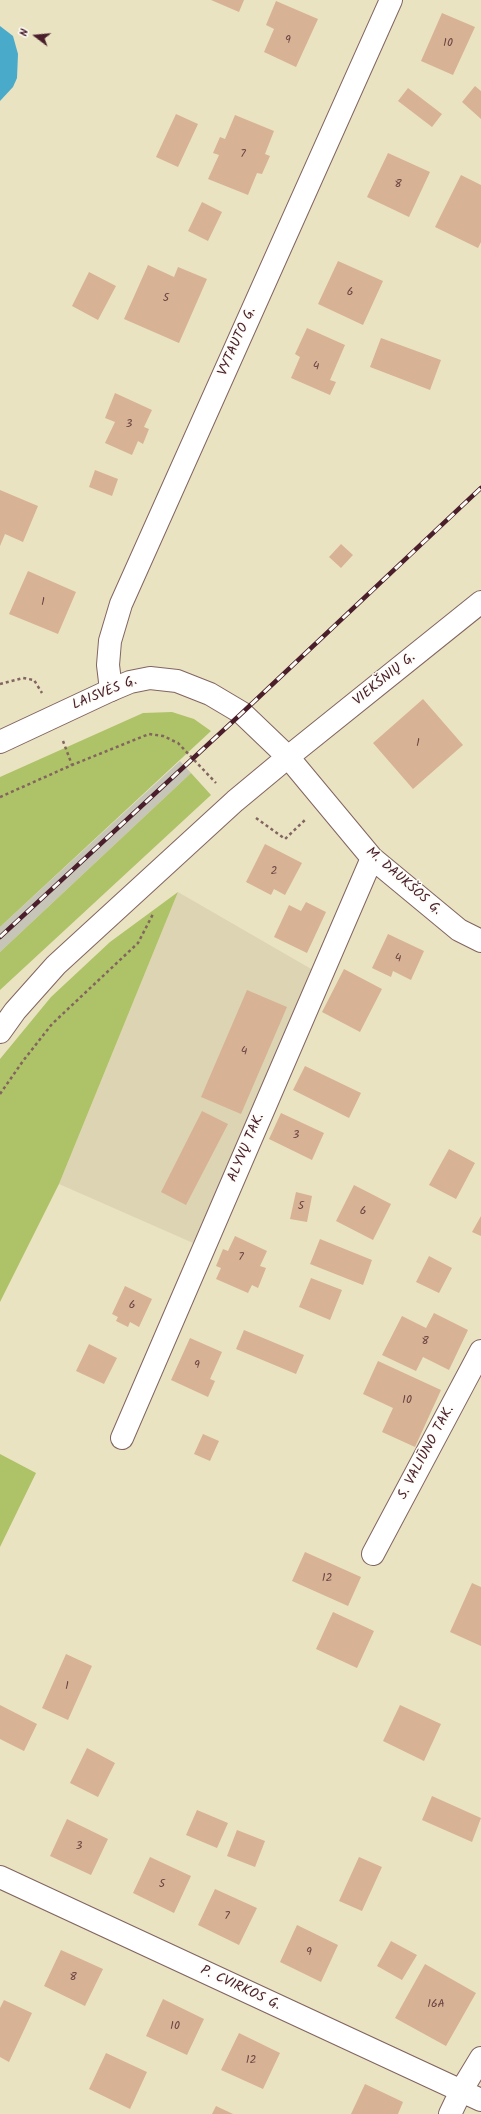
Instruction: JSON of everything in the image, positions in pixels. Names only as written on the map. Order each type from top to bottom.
[{"type":"street","name":"VYTAUTO G.","points":[[111,690],[108,665],[110,641],[121,604],[391,0]]},
{"type":"street","name":"VIEKŠNIŲ G.","points":[[0,1032],[15,1011],[56,965],[235,801],[481,602]]},
{"type":"street","name":"LAISVĖS G.","points":[[0,742],[111,690],[130,682],[150,678],[177,681],[210,694],[242,713],[288,757]]},
{"type":"street","name":"M. DAUKŠOS G.","points":[[288,757],[372,858],[459,930],[481,941]]},
{"type":"street","name":"ALYVŲ TAK.","points":[[122,1438],[372,858]]},
{"type":"street","name":"S. VALIŪNO TAK.","points":[[373,1554],[481,1351]]},
{"type":"street","name":"P. CVIRKOS G.","points":[[0,1877],[481,2100]]},
{"type":"street","points":[[450,2114],[481,2058]]},
{"type":"path","points":[[0,797],[78,762],[149,734],[164,736],[178,743],[249,814],[285,839],[325,801]]},
{"type":"path","points":[[0,1094],[23,1061],[52,1024],[138,943],[155,909]]},
{"type":"shaded area","points":[[180,761],[191,773],[0,952],[0,927]]},
{"type":"shaded area","points":[[178,892],[313,970],[193,1243],[59,1184]]},
{"type":"green space","points":[[172,712],[194,719],[211,731],[0,927],[0,777],[143,713]]},
{"type":"green space","points":[[191,773],[211,795],[0,990],[0,952]]},
{"type":"green space","points":[[178,892],[59,1184],[0,1302],[0,1059],[51,997],[110,942]]},
{"type":"green space","points":[[0,1454],[36,1473],[0,1547]]},
{"type":"water","points":[[0,26],[13,36],[18,54],[17,78],[13,87],[0,101]]},
{"type":"building","points":[[211,0],[244,0],[239,12]]},
{"type":"building","points":[[276,1],[318,19],[296,67],[264,52],[274,29],[266,25]]},
{"type":"building","points":[[442,13],[475,27],[453,75],[421,61]]},
{"type":"building","points":[[475,86],[481,91],[481,119],[462,102]]},
{"type":"building","points":[[408,88],[442,114],[432,127],[398,101]]},
{"type":"building","points":[[176,114],[198,124],[178,167],[156,157]]},
{"type":"building","points":[[235,115],[274,131],[265,154],[270,156],[262,174],[257,173],[248,195],[208,179],[219,155],[213,153],[220,137],[225,139]]},
{"type":"building","points":[[388,153],[430,172],[409,217],[367,197]]},
{"type":"building","points":[[461,175],[481,185],[481,242],[478,248],[435,227]]},
{"type":"building","points":[[202,202],[222,212],[208,241],[188,231]]},
{"type":"building","points":[[338,261],[383,281],[363,325],[318,304]]},
{"type":"building","points":[[148,265],[174,277],[178,267],[207,279],[179,343],[124,319]]},
{"type":"building","points":[[89,272],[116,286],[98,320],[72,306]]},
{"type":"building","points":[[307,328],[345,345],[330,380],[336,382],[330,395],[291,378],[300,357],[295,354]]},
{"type":"building","points":[[381,338],[441,360],[430,390],[370,367]]},
{"type":"building","points":[[115,393],[152,410],[144,427],[149,429],[143,444],[138,441],[132,455],[105,443],[115,422],[105,418]]},
{"type":"building","points":[[95,470],[118,479],[112,496],[89,487]]},
{"type":"building","points":[[0,490],[38,506],[23,542],[5,534],[0,546]]},
{"type":"building","points":[[341,544],[353,555],[341,568],[329,557]]},
{"type":"building","points":[[28,571],[76,592],[58,634],[9,614]]},
{"type":"building","points":[[423,699],[463,745],[413,789],[373,743]]},
{"type":"building","points":[[265,844],[302,863],[285,895],[274,889],[271,895],[246,882]]},
{"type":"building","points":[[306,902],[326,912],[307,953],[274,937],[289,905],[301,911]]},
{"type":"building","points":[[388,934],[424,951],[411,980],[393,971],[391,977],[372,968]]},
{"type":"building","points":[[344,969],[382,989],[360,1032],[322,1012]]},
{"type":"building","points":[[247,990],[287,1007],[241,1114],[201,1097]]},
{"type":"building","points":[[305,1066],[361,1093],[349,1118],[293,1090]]},
{"type":"building","points":[[202,1111],[228,1124],[186,1205],[161,1192]]},
{"type":"building","points":[[281,1113],[324,1133],[312,1160],[269,1139]]},
{"type":"building","points":[[449,1149],[475,1163],[456,1199],[429,1185]]},
{"type":"building","points":[[354,1185],[391,1204],[373,1240],[336,1221]]},
{"type":"building","points":[[296,1192],[312,1196],[307,1222],[290,1219]]},
{"type":"building","points":[[481,1216],[481,1236],[472,1232]]},
{"type":"building","points":[[235,1236],[267,1251],[260,1266],[266,1268],[258,1288],[252,1285],[248,1293],[216,1279],[221,1268],[216,1266],[223,1249],[228,1251]]},
{"type":"building","points":[[320,1239],[372,1260],[363,1285],[310,1264]]},
{"type":"building","points":[[429,1256],[452,1268],[439,1293],[416,1282]]},
{"type":"building","points":[[311,1278],[342,1290],[330,1320],[299,1307]]},
{"type":"building","points":[[125,1286],[152,1299],[139,1327],[130,1322],[128,1327],[116,1321],[118,1317],[112,1314]]},
{"type":"building","points":[[434,1313],[468,1330],[449,1370],[423,1357],[416,1371],[382,1355],[402,1316],[426,1328]]},
{"type":"building","points":[[244,1330],[304,1355],[296,1374],[236,1349]]},
{"type":"building","points":[[190,1338],[222,1352],[210,1379],[215,1381],[208,1397],[171,1380]]},
{"type":"building","points":[[89,1344],[117,1358],[104,1384],[76,1371]]},
{"type":"building","points":[[378,1361],[441,1390],[415,1447],[382,1432],[393,1408],[363,1394]]},
{"type":"building","points":[[203,1434],[219,1441],[210,1461],[194,1454]]},
{"type":"building","points":[[305,1552],[361,1577],[348,1606],[292,1581]]},
{"type":"building","points":[[472,1583],[481,1587],[481,1646],[450,1632]]},
{"type":"building","points":[[333,1612],[374,1631],[357,1668],[316,1649]]},
{"type":"building","points":[[66,1654],[92,1666],[68,1720],[42,1708]]},
{"type":"building","points":[[0,1705],[37,1724],[24,1751],[0,1739]]},
{"type":"building","points":[[400,1705],[441,1724],[424,1761],[383,1741]]},
{"type":"building","points":[[87,1748],[115,1763],[98,1797],[70,1783]]},
{"type":"building","points":[[432,1796],[481,1818],[472,1842],[422,1820]]},
{"type":"building","points":[[197,1810],[228,1823],[217,1848],[186,1835]]},
{"type":"building","points":[[67,1819],[108,1839],[91,1875],[50,1856]]},
{"type":"building","points":[[237,1830],[265,1841],[255,1867],[227,1856]]},
{"type":"building","points":[[150,1857],[191,1876],[174,1913],[133,1893]]},
{"type":"building","points":[[359,1857],[382,1867],[362,1911],[339,1901]]},
{"type":"building","points":[[215,1889],[257,1908],[239,1945],[198,1925]]},
{"type":"building","points":[[297,1925],[338,1945],[321,1982],[280,1962]]},
{"type":"building","points":[[391,1941],[417,1955],[402,1980],[377,1966]]},
{"type":"building","points":[[61,1950],[103,1969],[85,2006],[44,1986]]},
{"type":"building","points":[[425,1964],[476,1993],[446,2046],[395,2018]]},
{"type":"building","points":[[163,1999],[204,2019],[187,2055],[146,2036]]},
{"type":"building","points":[[4,2000],[32,2013],[9,2062],[0,2057],[0,2008]]},
{"type":"building","points":[[239,2033],[280,2053],[263,2089],[221,2070]]},
{"type":"building","points":[[106,2053],[147,2072],[130,2109],[89,2089]]},
{"type":"building","points":[[365,2084],[403,2102],[398,2114],[351,2114]]},
{"type":"building","points":[[216,2106],[233,2114],[212,2114]]},
{"type":"railway","points":[[0,937],[242,713],[481,488]]}]
